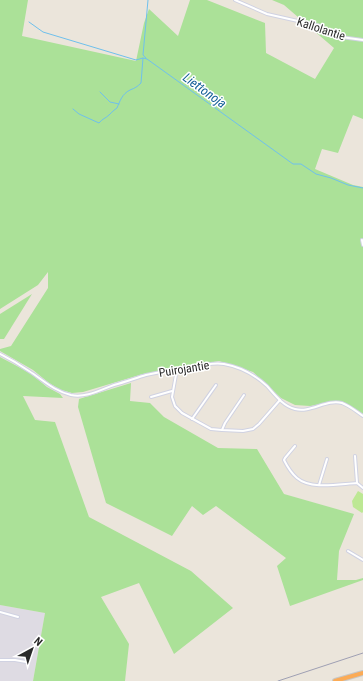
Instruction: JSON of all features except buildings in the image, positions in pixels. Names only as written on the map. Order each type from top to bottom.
[{"type":"highway","points":[[335,681],[363,673]]},
{"type":"street","name":"Kallolantie","points":[[235,0],[267,14],[320,26],[341,37],[363,40]]},
{"type":"street","points":[[362,240],[363,244]]},
{"type":"street","name":"Puirojantie","points":[[0,354],[30,371],[60,392],[72,395],[83,395],[146,375],[177,369],[223,364],[247,372],[258,378],[280,400],[294,409],[300,410],[331,403],[340,403],[348,406],[363,416]]},
{"type":"street","points":[[177,369],[172,391],[175,406],[182,413],[208,428],[243,431],[253,429],[280,400]]},
{"type":"street","points":[[192,419],[216,385]]},
{"type":"street","points":[[150,397],[172,391]]},
{"type":"street","points":[[222,430],[244,395]]},
{"type":"street","points":[[295,446],[284,460],[293,474],[301,481],[308,484],[319,485],[357,483],[363,488]]},
{"type":"street","points":[[355,456],[357,483]]},
{"type":"street","points":[[319,485],[327,459]]},
{"type":"street","points":[[348,551],[363,560]]},
{"type":"street","points":[[0,612],[18,617]]},
{"type":"street","points":[[0,660],[26,662]]},
{"type":"shaded area","points":[[0,605],[45,613],[33,681],[0,681]]},
{"type":"green space","points":[[0,0],[28,0],[22,36],[136,61],[144,23],[149,9],[178,36],[190,0],[207,0],[265,23],[266,53],[315,79],[334,48],[284,5],[272,0],[363,0],[363,119],[353,115],[338,153],[322,149],[315,169],[353,185],[363,187],[363,414],[341,401],[310,406],[295,405],[281,398],[253,372],[219,361],[143,374],[83,392],[72,393],[61,390],[49,383],[33,370],[0,351],[0,349],[11,346],[48,288],[48,272],[38,285],[0,309]]},
{"type":"green space","points":[[32,294],[4,339],[0,339],[0,314]]},
{"type":"green space","points":[[0,357],[30,373],[47,387],[60,394],[63,398],[23,396],[35,420],[55,422],[89,517],[191,571],[233,608],[174,654],[139,583],[101,597],[129,644],[125,681],[33,681],[45,613],[0,605]]},
{"type":"green space","points":[[131,383],[130,401],[150,403],[164,417],[218,448],[257,449],[284,494],[354,514],[339,551],[337,580],[356,580],[363,578],[363,580],[290,606],[277,566],[286,558],[216,506],[203,515],[192,506],[172,536],[106,503],[78,407],[79,399]]},
{"type":"green space","points":[[358,491],[363,494],[362,513],[353,507],[352,501]]},
{"type":"waterway","points":[[146,58],[143,55],[148,0]]},
{"type":"waterway","name":"Liettonoja","points":[[29,22],[43,32],[136,60],[143,58],[147,59],[293,164],[301,164],[316,174],[348,185],[363,188]]},
{"type":"waterway","points":[[73,109],[79,114],[99,123],[117,108],[125,94],[141,83],[143,58]]},
{"type":"waterway","points":[[100,92],[110,102],[119,104]]},
{"type":"railway","points":[[278,681],[363,653]]}]
